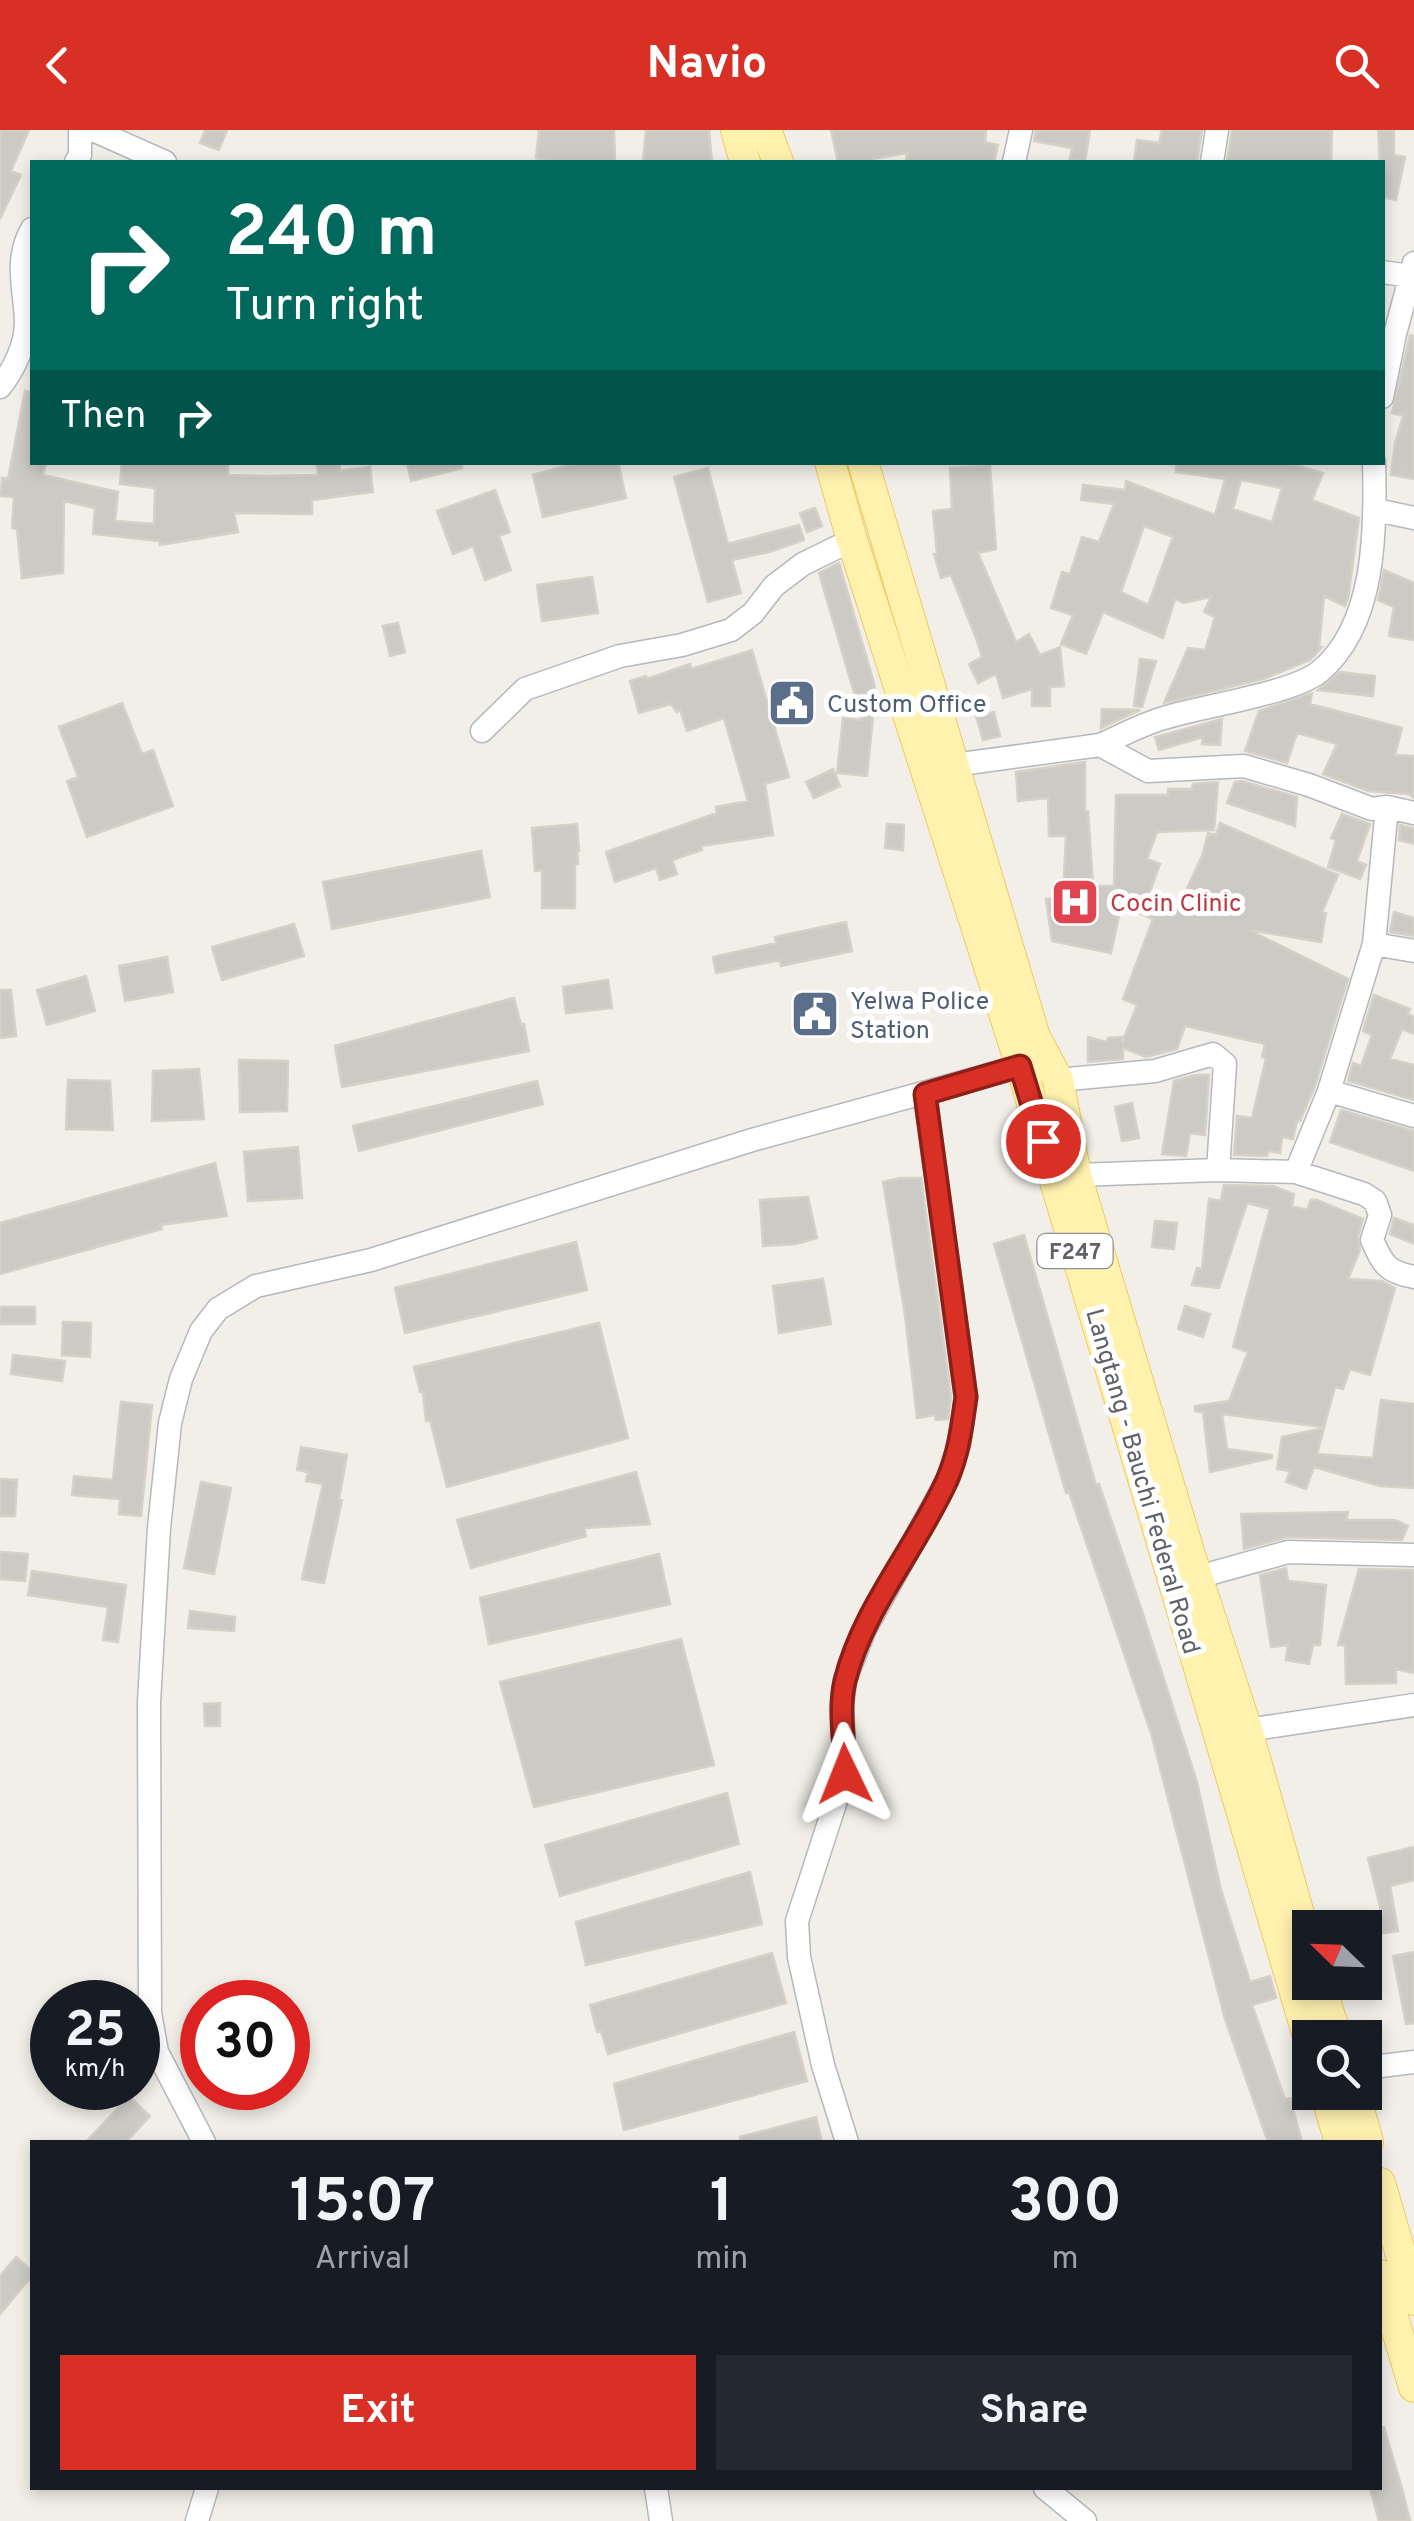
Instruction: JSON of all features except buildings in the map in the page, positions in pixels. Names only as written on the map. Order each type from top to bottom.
[{"type":"main road","points":[[736,130],[744,160]]},
{"type":"main road","points":[[766,130],[777,160]]},
{"type":"main road","name":"Langtang - Bauchi Federal Road","points":[[831,465],[1020,1066],[1303,2020]]},
{"type":"main road","name":"F247","points":[[864,465],[1035,1037],[1058,1080],[1076,1175],[1247,1730],[1298,1910]]},
{"type":"main road","points":[[1330,2110],[1339,2140]]},
{"type":"main road","points":[[1359,2110],[1367,2140]]},
{"type":"main road","points":[[1382,2190],[1414,2300]]},
{"type":"main road","points":[[1382,2282],[1414,2387]]},
{"type":"street","points":[[77,160],[80,130]]},
{"type":"street","points":[[93,130],[160,160]]},
{"type":"street","points":[[1014,160],[1021,130]]},
{"type":"street","points":[[1212,160],[1217,130]]},
{"type":"street","points":[[0,387],[18,356],[26,325],[21,259],[30,234]]},
{"type":"street","points":[[1385,272],[1412,270],[1385,384]]},
{"type":"street","points":[[954,765],[1100,745],[1162,718],[1209,708],[1318,673],[1346,642],[1366,587],[1376,510],[1374,465]]},
{"type":"street","points":[[1376,510],[1414,518]]},
{"type":"street","points":[[482,731],[525,689],[620,656],[682,645],[731,630],[802,564],[852,540]]},
{"type":"street","points":[[1100,745],[1148,771],[1244,766],[1309,784],[1372,809],[1388,807],[1414,813]]},
{"type":"street","points":[[1296,1172],[1329,1090],[1374,944],[1388,807]]},
{"type":"street","points":[[1374,944],[1414,951]]},
{"type":"street","points":[[1058,1080],[1154,1071],[1213,1054],[1218,1056],[1225,1064],[1218,1170]]},
{"type":"street","points":[[203,2140],[157,2052],[150,2013],[149,1702],[159,1528],[170,1424],[181,1379],[201,1331],[218,1309],[256,1286],[371,1260],[752,1140],[1020,1066]]},
{"type":"street","points":[[1329,1090],[1414,1116]]},
{"type":"street","points":[[846,2140],[823,2065],[799,1957],[796,1921],[845,1774],[842,1706],[846,1680],[865,1629],[948,1479],[959,1445],[966,1397],[925,1094]]},
{"type":"street","points":[[1076,1175],[1218,1170],[1296,1172],[1375,1201],[1380,1215],[1372,1240],[1383,1264],[1400,1275],[1414,1278]]},
{"type":"street","points":[[1198,1578],[1288,1552],[1414,1555]]},
{"type":"street","points":[[1247,1730],[1414,1705]]},
{"type":"street","points":[[1382,2066],[1414,2062]]},
{"type":"street","points":[[197,2521],[206,2490]]},
{"type":"street","points":[[656,2490],[661,2521]]},
{"type":"street","points":[[1047,2490],[1086,2521]]},
{"type":"place","name":"Custom Office","points":[[792,703]]},
{"type":"place","name":"Cocin Clinic","points":[[1075,902]]},
{"type":"place","name":"Yelwa Police Station","points":[[815,1014]]},
{"type":"route","points":[[845,1774],[842,1706],[846,1680],[865,1629],[948,1479],[959,1445],[966,1397],[925,1094],[1020,1066],[1043,1141]]}]
